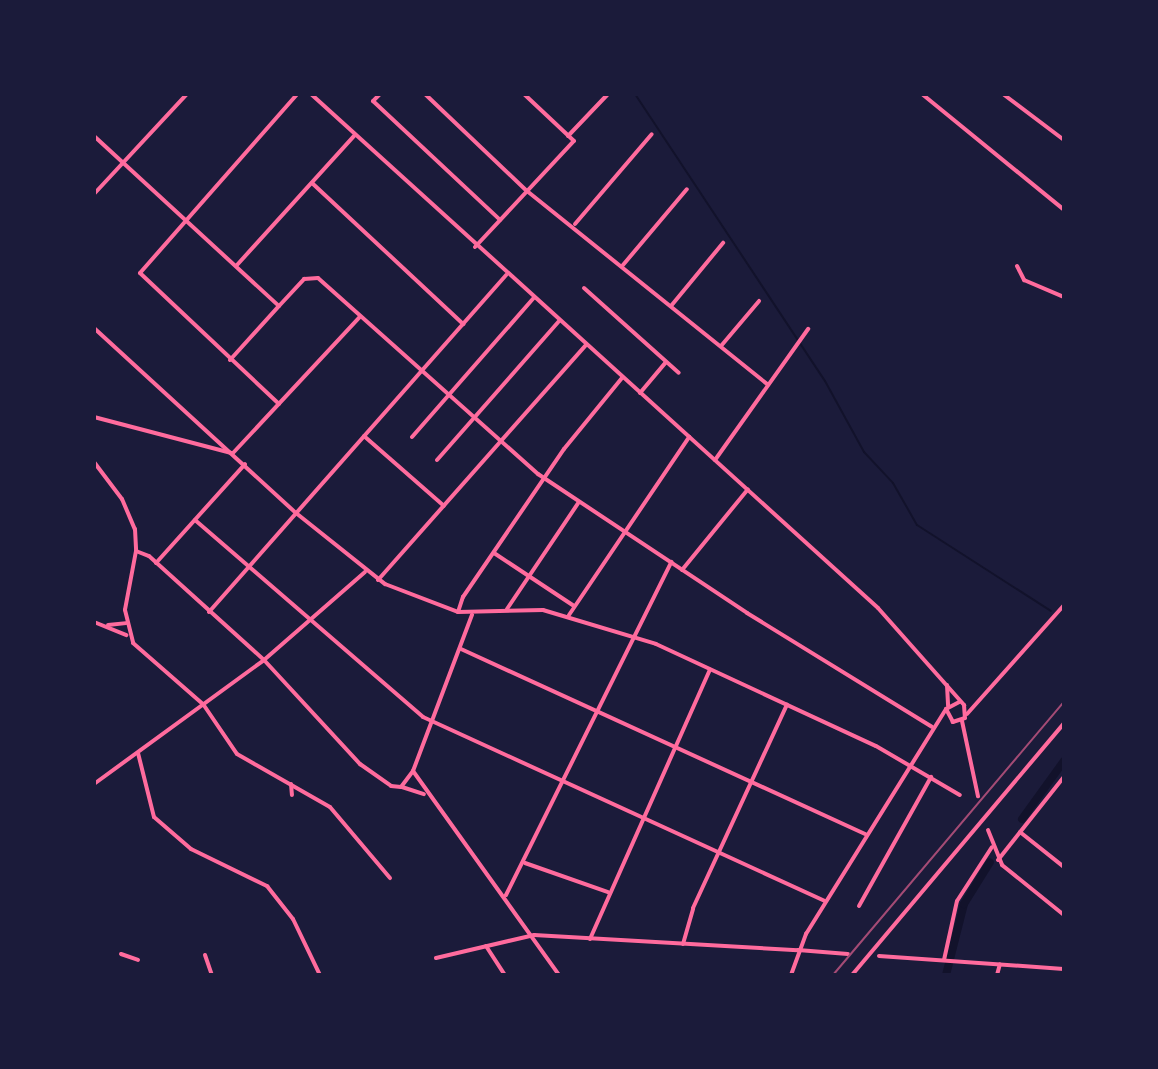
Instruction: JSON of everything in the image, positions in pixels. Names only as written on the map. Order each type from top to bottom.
[{"type":"street","points":[[94,194],[187,94]]},
{"type":"street","points":[[279,404],[141,278],[141,269],[297,94]]},
{"type":"street","points":[[311,94],[475,247],[878,608],[960,703],[978,796]]},
{"type":"street","points":[[380,94],[373,101],[500,220]]},
{"type":"street","points":[[425,94],[527,191],[575,224],[768,385]]},
{"type":"street","points":[[475,247],[574,141],[524,94]]},
{"type":"street","points":[[568,136],[608,94]]},
{"type":"street","points":[[922,94],[1064,210]]},
{"type":"street","points":[[1003,94],[1064,140]]},
{"type":"street","points":[[575,224],[652,134]]},
{"type":"street","points":[[237,265],[355,135]]},
{"type":"street","points":[[94,136],[279,306]]},
{"type":"street","points":[[312,183],[463,324]]},
{"type":"street","points":[[623,265],[687,189]]},
{"type":"street","points":[[671,306],[723,243]]},
{"type":"street","points":[[1017,266],[1024,280],[1064,297]]},
{"type":"street","points":[[209,612],[506,275]]},
{"type":"street","points":[[230,360],[304,279],[318,278],[543,478],[682,570],[932,727]]},
{"type":"street","points":[[584,288],[679,373]]},
{"type":"street","points":[[412,437],[533,299]]},
{"type":"street","points":[[721,346],[759,301]]},
{"type":"street","points":[[233,453],[361,317]]},
{"type":"street","points":[[437,460],[559,321]]},
{"type":"street","points":[[94,328],[296,513],[378,580],[458,612],[472,615],[507,609],[569,615],[631,636],[710,669],[909,763],[960,795]]},
{"type":"street","points":[[715,460],[808,329]]},
{"type":"street","points":[[378,580],[586,345]]},
{"type":"street","points":[[640,393],[666,362]]},
{"type":"street","points":[[458,612],[543,478],[622,378]]},
{"type":"street","points":[[94,417],[233,453]]},
{"type":"street","points":[[364,436],[444,506]]},
{"type":"street","points":[[569,615],[689,437]]},
{"type":"street","points":[[94,462],[131,515],[136,551],[127,635]]},
{"type":"street","points":[[156,563],[245,464]]},
{"type":"street","points":[[682,570],[748,489]]},
{"type":"street","points":[[507,609],[579,502]]},
{"type":"street","points":[[195,520],[310,623],[432,722],[825,901]]},
{"type":"street","points":[[136,551],[156,563],[264,660],[360,764],[380,781],[427,794]]},
{"type":"street","points":[[494,553],[574,606]]},
{"type":"street","points":[[506,895],[525,863],[631,636],[671,562]]},
{"type":"street","points":[[94,784],[264,660],[365,572]]},
{"type":"street","points":[[947,685],[950,721],[964,718],[1064,605]]},
{"type":"street","points":[[401,787],[413,771],[472,615]]},
{"type":"street","points":[[94,622],[127,635],[147,658],[203,704],[237,754],[330,807],[390,878]]},
{"type":"street","points":[[106,625],[126,623]]},
{"type":"street","points":[[461,649],[866,834]]},
{"type":"street","points":[[590,939],[608,892],[710,669]]},
{"type":"street","points":[[791,975],[798,950],[825,901],[932,727],[947,707],[975,703]]},
{"type":"street","points":[[683,945],[693,908],[787,705]]},
{"type":"street","points":[[852,975],[1064,723]]},
{"type":"street","points":[[138,753],[154,817],[191,849],[267,886],[293,919],[320,975]]},
{"type":"street","points":[[413,771],[427,794],[506,895],[559,975]]},
{"type":"street","points":[[859,906],[931,777]]},
{"type":"street","points":[[998,860],[1063,778]]},
{"type":"street","points":[[291,784],[292,795]]},
{"type":"street","points":[[988,830],[998,860],[1064,915]]},
{"type":"street","points":[[1020,832],[1064,867]]},
{"type":"street","points":[[945,960],[957,901],[992,847]]},
{"type":"street","points":[[525,863],[608,892]]},
{"type":"street","points":[[436,958],[534,935],[848,954]]},
{"type":"street","points":[[486,946],[505,975]]},
{"type":"street","points":[[121,954],[138,960]]},
{"type":"street","points":[[205,955],[212,975]]},
{"type":"street","points":[[879,956],[1064,969]]},
{"type":"street","points":[[997,975],[1000,964]]},
{"type":"waterway","points":[[635,94],[825,381],[864,452],[893,483],[917,525],[1051,611]]},
{"type":"waterway","points":[[1022,819],[1064,761]]},
{"type":"waterway","points":[[946,975],[964,904],[990,862]]},
{"type":"railway","points":[[833,975],[1064,702]]}]
